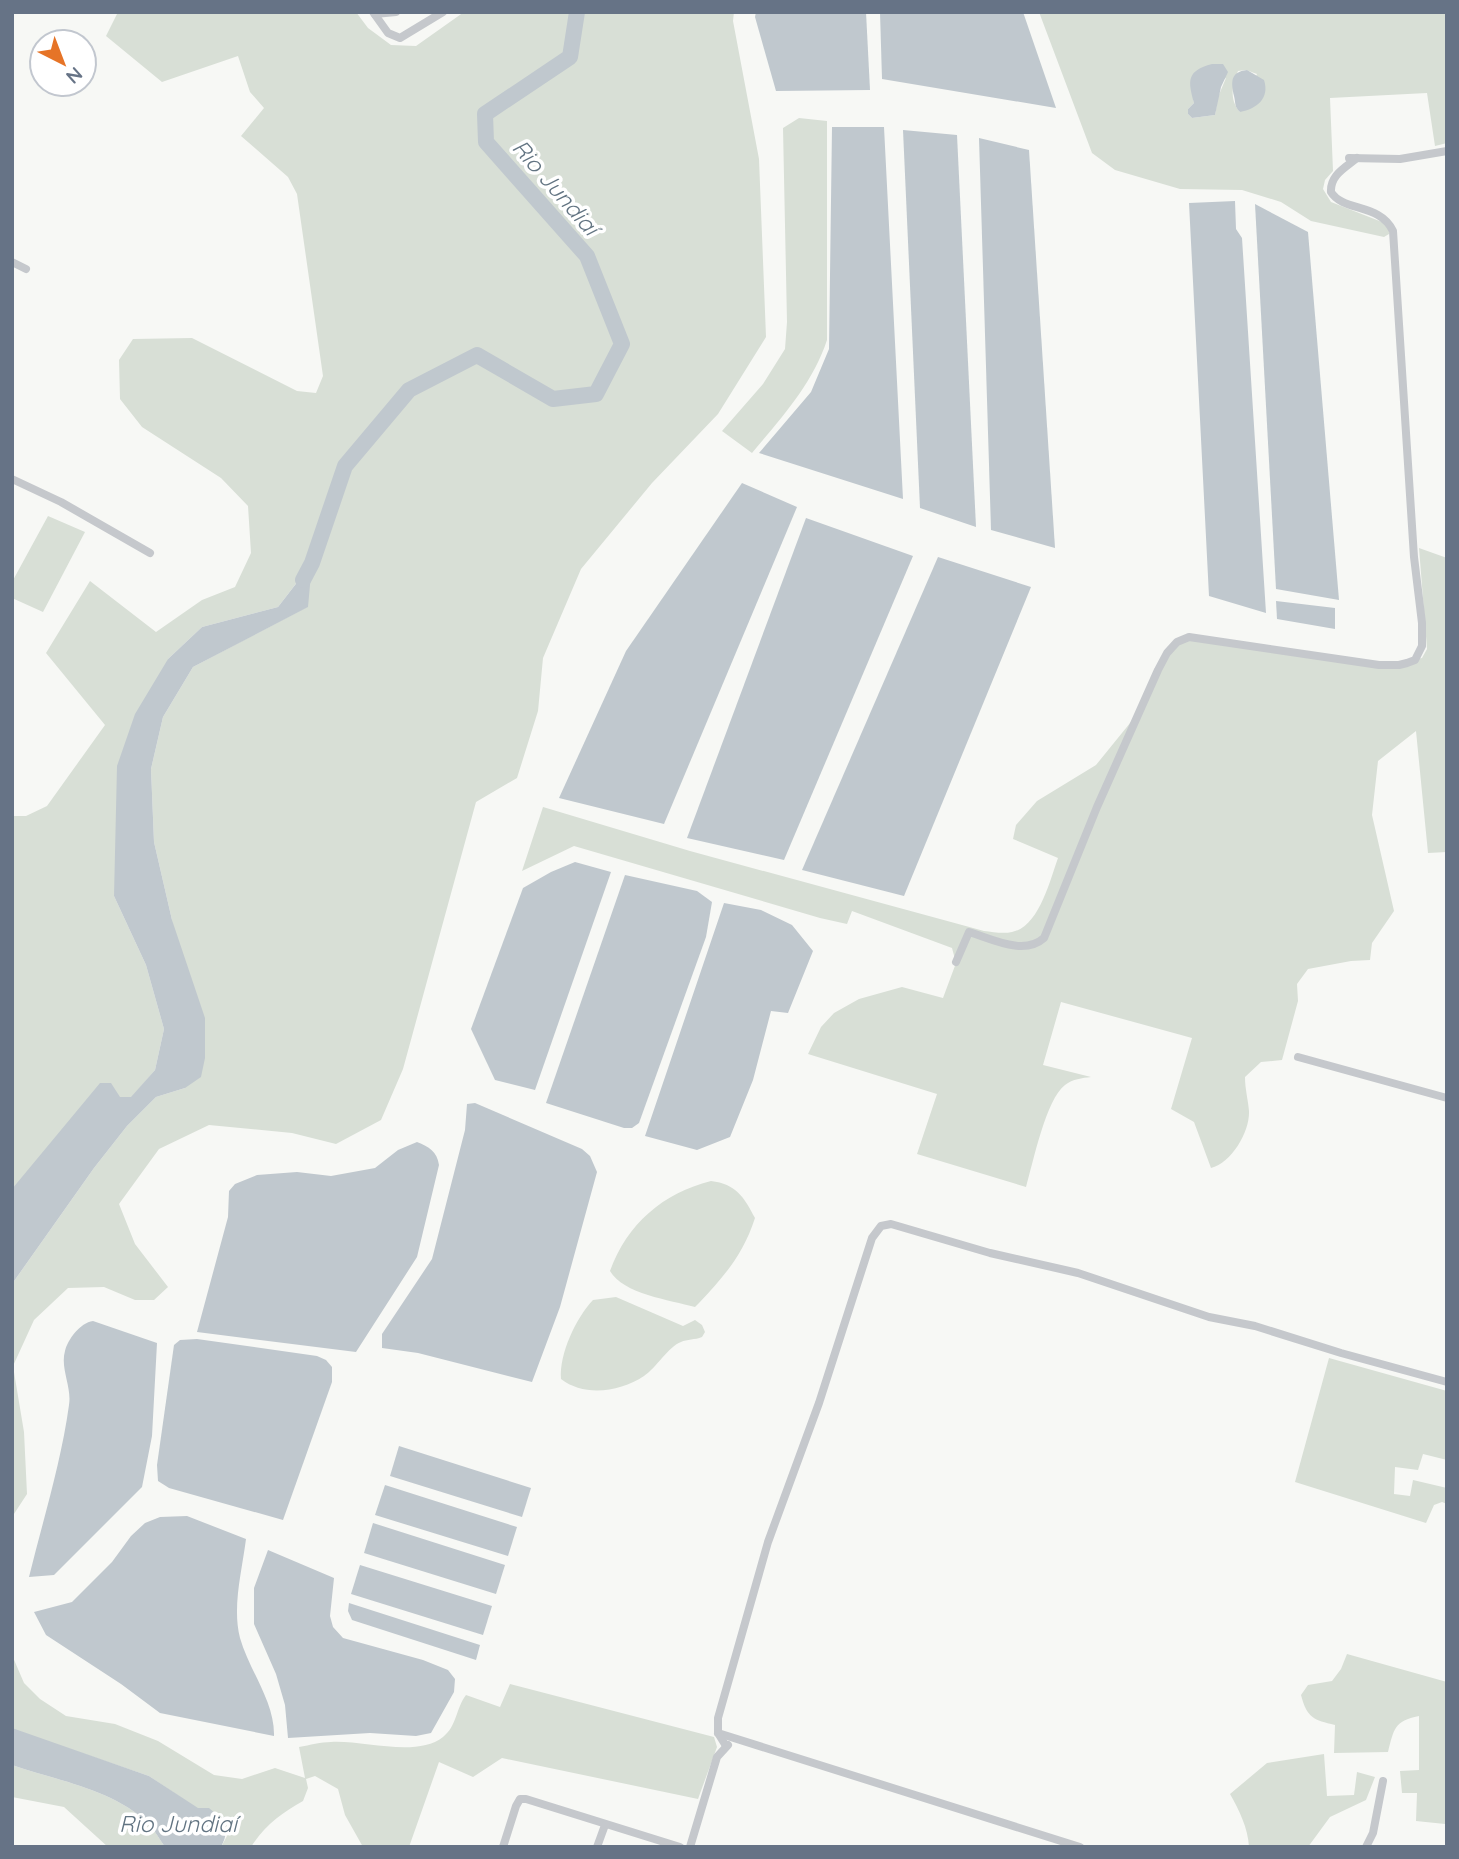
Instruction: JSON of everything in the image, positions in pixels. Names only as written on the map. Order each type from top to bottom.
[{"type":"street","points":[[374,13],[396,12]]},
{"type":"street","points":[[374,13],[389,34],[400,38],[443,12]]},
{"type":"street","points":[[956,962],[969,932],[1016,946],[1037,944],[1044,938],[1139,712],[1167,653],[1177,642],[1189,637],[1399,666],[1415,660],[1419,655],[1422,646],[1422,624],[1414,557],[1393,231],[1381,216],[1339,200],[1331,191],[1330,183],[1353,158],[1401,159],[1447,151]]},
{"type":"street","points":[[12,262],[26,269]]},
{"type":"street","points":[[12,479],[71,508],[150,553]]},
{"type":"street","points":[[1298,1057],[1447,1098]]},
{"type":"street","points":[[726,1746],[718,1733],[718,1718],[768,1542],[819,1404],[872,1237],[881,1226],[891,1224],[990,1253],[1078,1273],[1209,1317],[1255,1326],[1447,1382]]},
{"type":"street","points":[[718,1733],[1080,1847]]},
{"type":"street","points":[[690,1847],[717,1757],[726,1746],[736,1740]]},
{"type":"street","points":[[1366,1847],[1373,1833],[1383,1781]]},
{"type":"street","points":[[503,1847],[520,1799],[680,1846],[693,1837]]},
{"type":"street","points":[[597,1847],[605,1825]]},
{"type":"shaded area","points":[[118,12],[356,12],[368,28],[391,45],[416,46],[464,12],[734,12],[733,21],[759,159],[766,337],[718,414],[652,483],[581,569],[543,658],[538,711],[517,778],[476,802],[403,1069],[381,1120],[336,1144],[292,1133],[209,1125],[159,1149],[119,1204],[135,1244],[168,1287],[154,1300],[135,1300],[104,1287],[68,1288],[34,1320],[13,1366],[24,1432],[27,1494],[12,1517],[12,1284],[127,1126],[156,1097],[185,1088],[172,920],[154,842],[151,769],[163,717],[193,667],[307,607],[311,564],[278,607],[202,627],[168,659],[114,896],[146,965],[164,1029],[155,1070],[132,1097],[119,1098],[12,1189],[12,816],[26,816],[47,806],[105,725],[46,653],[90,581],[156,632],[202,600],[235,587],[251,553],[248,506],[221,478],[142,427],[120,399],[119,360],[133,339],[192,338],[297,391],[316,393],[323,376],[297,194],[288,177],[241,136],[264,108],[250,92],[238,56],[162,82],[106,36]]},
{"type":"shaded area","points":[[1039,12],[1447,12],[1447,143],[1435,146],[1427,93],[1330,98],[1333,171],[1325,180],[1323,189],[1331,202],[1382,222],[1389,228],[1389,234],[1384,237],[1311,221],[1281,202],[1242,190],[1180,189],[1115,170],[1092,153]],"holes":[[[1246,70],[1257,74],[1240,112],[1234,102],[1233,87],[1238,71]],[[1226,78],[1218,97],[1215,115],[1192,118],[1188,109],[1194,103],[1193,98]]]},
{"type":"shaded area","points":[[799,118],[827,121],[827,340],[805,386],[752,453],[722,431],[763,384],[785,349],[787,322],[783,128]]},
{"type":"shaded area","points":[[48,516],[85,532],[43,612],[12,598],[12,582]]},
{"type":"shaded area","points":[[1419,548],[1447,558],[1447,852],[1428,853],[1416,731],[1378,761],[1372,815],[1394,911],[1372,943],[1370,960],[1308,969],[1297,984],[1298,1001],[1282,1060],[1261,1062],[1245,1077],[1249,1119],[1243,1137],[1226,1160],[1211,1168],[1194,1122],[1171,1109],[1192,1038],[1061,1002],[1043,1065],[1091,1077],[1071,1081],[1058,1092],[1046,1117],[1026,1187],[917,1154],[937,1094],[808,1054],[821,1027],[834,1013],[859,999],[902,987],[943,998],[956,963],[952,948],[852,911],[847,924],[820,918],[574,846],[522,871],[543,807],[690,851],[984,931],[1012,932],[1021,928],[1036,912],[1058,858],[1013,839],[1016,825],[1037,801],[1096,765],[1139,712],[1167,653],[1189,637],[1379,665],[1422,658],[1427,649]]},
{"type":"shaded area","points":[[711,1181],[733,1188],[755,1218],[745,1243],[732,1264],[699,1303],[695,1307],[648,1295],[616,1279],[610,1271],[617,1254],[637,1225],[662,1202],[694,1186]]},
{"type":"shaded area","points":[[616,1297],[683,1326],[695,1320],[702,1325],[705,1332],[702,1337],[676,1344],[649,1372],[624,1386],[591,1390],[570,1385],[561,1379],[561,1369],[575,1326],[593,1300]]},
{"type":"shaded area","points":[[1329,1358],[1447,1391],[1447,1460],[1423,1454],[1418,1470],[1395,1467],[1394,1494],[1410,1496],[1413,1480],[1447,1488],[1447,1504],[1442,1502],[1434,1505],[1426,1523],[1295,1482]]},
{"type":"shaded area","points":[[1347,1654],[1447,1682],[1445,1824],[1416,1821],[1417,1793],[1402,1793],[1400,1771],[1419,1770],[1419,1716],[1404,1720],[1396,1727],[1388,1752],[1334,1753],[1335,1725],[1312,1717],[1306,1709],[1301,1695],[1308,1685],[1332,1681]]},
{"type":"shaded area","points":[[12,1655],[24,1683],[40,1699],[66,1716],[115,1724],[158,1741],[214,1775],[242,1779],[275,1768],[305,1778],[299,1747],[327,1742],[389,1747],[432,1743],[448,1733],[466,1695],[500,1707],[510,1684],[714,1737],[717,1747],[698,1799],[502,1758],[473,1777],[439,1762],[409,1847],[363,1847],[345,1815],[338,1789],[315,1776],[306,1779],[308,1788],[303,1801],[274,1820],[251,1847],[221,1847],[227,1836],[198,1809],[149,1776],[14,1730]]},
{"type":"shaded area","points":[[1324,1754],[1327,1796],[1354,1795],[1357,1772],[1375,1777],[1366,1800],[1330,1817],[1308,1847],[1249,1847],[1245,1826],[1230,1794],[1267,1763]]},
{"type":"shaded area","points":[[12,1765],[84,1787],[119,1802],[149,1824],[165,1847],[108,1847],[64,1807],[12,1797]]},
{"type":"water","points":[[756,12],[866,12],[870,90],[776,91],[755,17]]},
{"type":"water","points":[[880,12],[1023,12],[1056,108],[882,79]]},
{"type":"water","points":[[1212,64],[1223,64],[1228,72],[1221,87],[1215,115],[1192,118],[1188,114],[1188,109],[1194,103],[1191,78],[1197,70]]},
{"type":"water","points":[[1247,70],[1264,80],[1265,92],[1261,102],[1240,112],[1232,82],[1237,73]]},
{"type":"water","points":[[832,127],[884,127],[903,499],[759,453],[811,392],[829,349]]},
{"type":"water","points":[[903,130],[957,135],[976,527],[920,508]]},
{"type":"water","points":[[979,138],[1029,150],[1055,548],[991,530]]},
{"type":"water","points":[[1235,201],[1236,229],[1242,238],[1266,613],[1209,596],[1189,203]]},
{"type":"water","points":[[1255,204],[1308,232],[1339,600],[1276,589]]},
{"type":"water","points":[[742,483],[797,507],[664,824],[559,798],[626,651]]},
{"type":"water","points":[[806,518],[913,556],[784,860],[687,838]]},
{"type":"water","points":[[938,557],[1031,587],[904,896],[802,870]]},
{"type":"water","points":[[312,563],[308,607],[193,667],[163,717],[151,769],[154,842],[172,920],[205,1018],[205,1058],[201,1077],[185,1088],[156,1097],[127,1126],[12,1284],[12,1189],[100,1083],[111,1083],[120,1097],[131,1097],[155,1070],[164,1029],[146,965],[114,896],[117,766],[135,714],[168,659],[202,627],[278,607]]},
{"type":"water","points":[[1276,601],[1335,608],[1335,629],[1277,619]]},
{"type":"water","points":[[575,862],[611,872],[535,1090],[495,1080],[471,1029],[523,888]]},
{"type":"water","points":[[625,875],[697,891],[712,902],[706,937],[639,1123],[632,1128],[624,1128],[546,1103]]},
{"type":"water","points":[[724,903],[761,910],[792,925],[813,951],[788,1013],[771,1011],[753,1080],[730,1137],[697,1150],[645,1136]]},
{"type":"water","points":[[475,1103],[582,1149],[590,1156],[597,1172],[560,1307],[532,1382],[418,1353],[382,1348],[382,1334],[432,1259],[465,1130],[467,1104]]},
{"type":"water","points":[[417,1142],[432,1150],[439,1165],[417,1257],[356,1352],[197,1332],[228,1217],[229,1191],[235,1184],[257,1175],[297,1172],[331,1176],[375,1168],[398,1150]]},
{"type":"water","points":[[93,1321],[157,1343],[152,1436],[142,1487],[54,1575],[29,1577],[66,1427],[69,1391],[64,1364],[65,1351],[75,1332]]},
{"type":"water","points":[[197,1339],[317,1356],[332,1367],[332,1382],[283,1520],[169,1488],[158,1481],[157,1465],[174,1345],[180,1340]]},
{"type":"water","points":[[399,1446],[531,1488],[522,1517],[390,1476]]},
{"type":"water","points":[[385,1485],[517,1527],[508,1556],[375,1515]]},
{"type":"water","points":[[187,1516],[246,1539],[239,1589],[238,1626],[244,1650],[266,1698],[274,1736],[160,1713],[46,1635],[34,1612],[72,1602],[112,1562],[131,1536],[145,1523],[160,1517]]},
{"type":"water","points":[[373,1523],[505,1565],[496,1594],[364,1553]]},
{"type":"water","points":[[268,1550],[334,1578],[330,1616],[333,1627],[343,1638],[423,1660],[448,1670],[455,1679],[454,1692],[431,1733],[416,1736],[370,1733],[288,1738],[285,1705],[276,1674],[254,1624],[254,1588]]},
{"type":"water","points":[[360,1565],[492,1606],[483,1635],[351,1594]]},
{"type":"water","points":[[349,1603],[480,1645],[476,1660],[352,1620],[348,1611]]},
{"type":"water","name":"Rio Jundiaí","points":[[12,1728],[149,1776],[198,1808],[209,1808],[219,1817],[226,1830],[221,1847],[165,1847],[149,1824],[119,1802],[84,1787],[12,1765]]},
{"type":"waterway","name":"Rio Jundiaí","points":[[303,580],[312,563],[345,466],[409,390],[477,355],[553,399],[596,394],[622,344],[587,256],[486,142],[485,114],[570,57],[577,12]]}]
